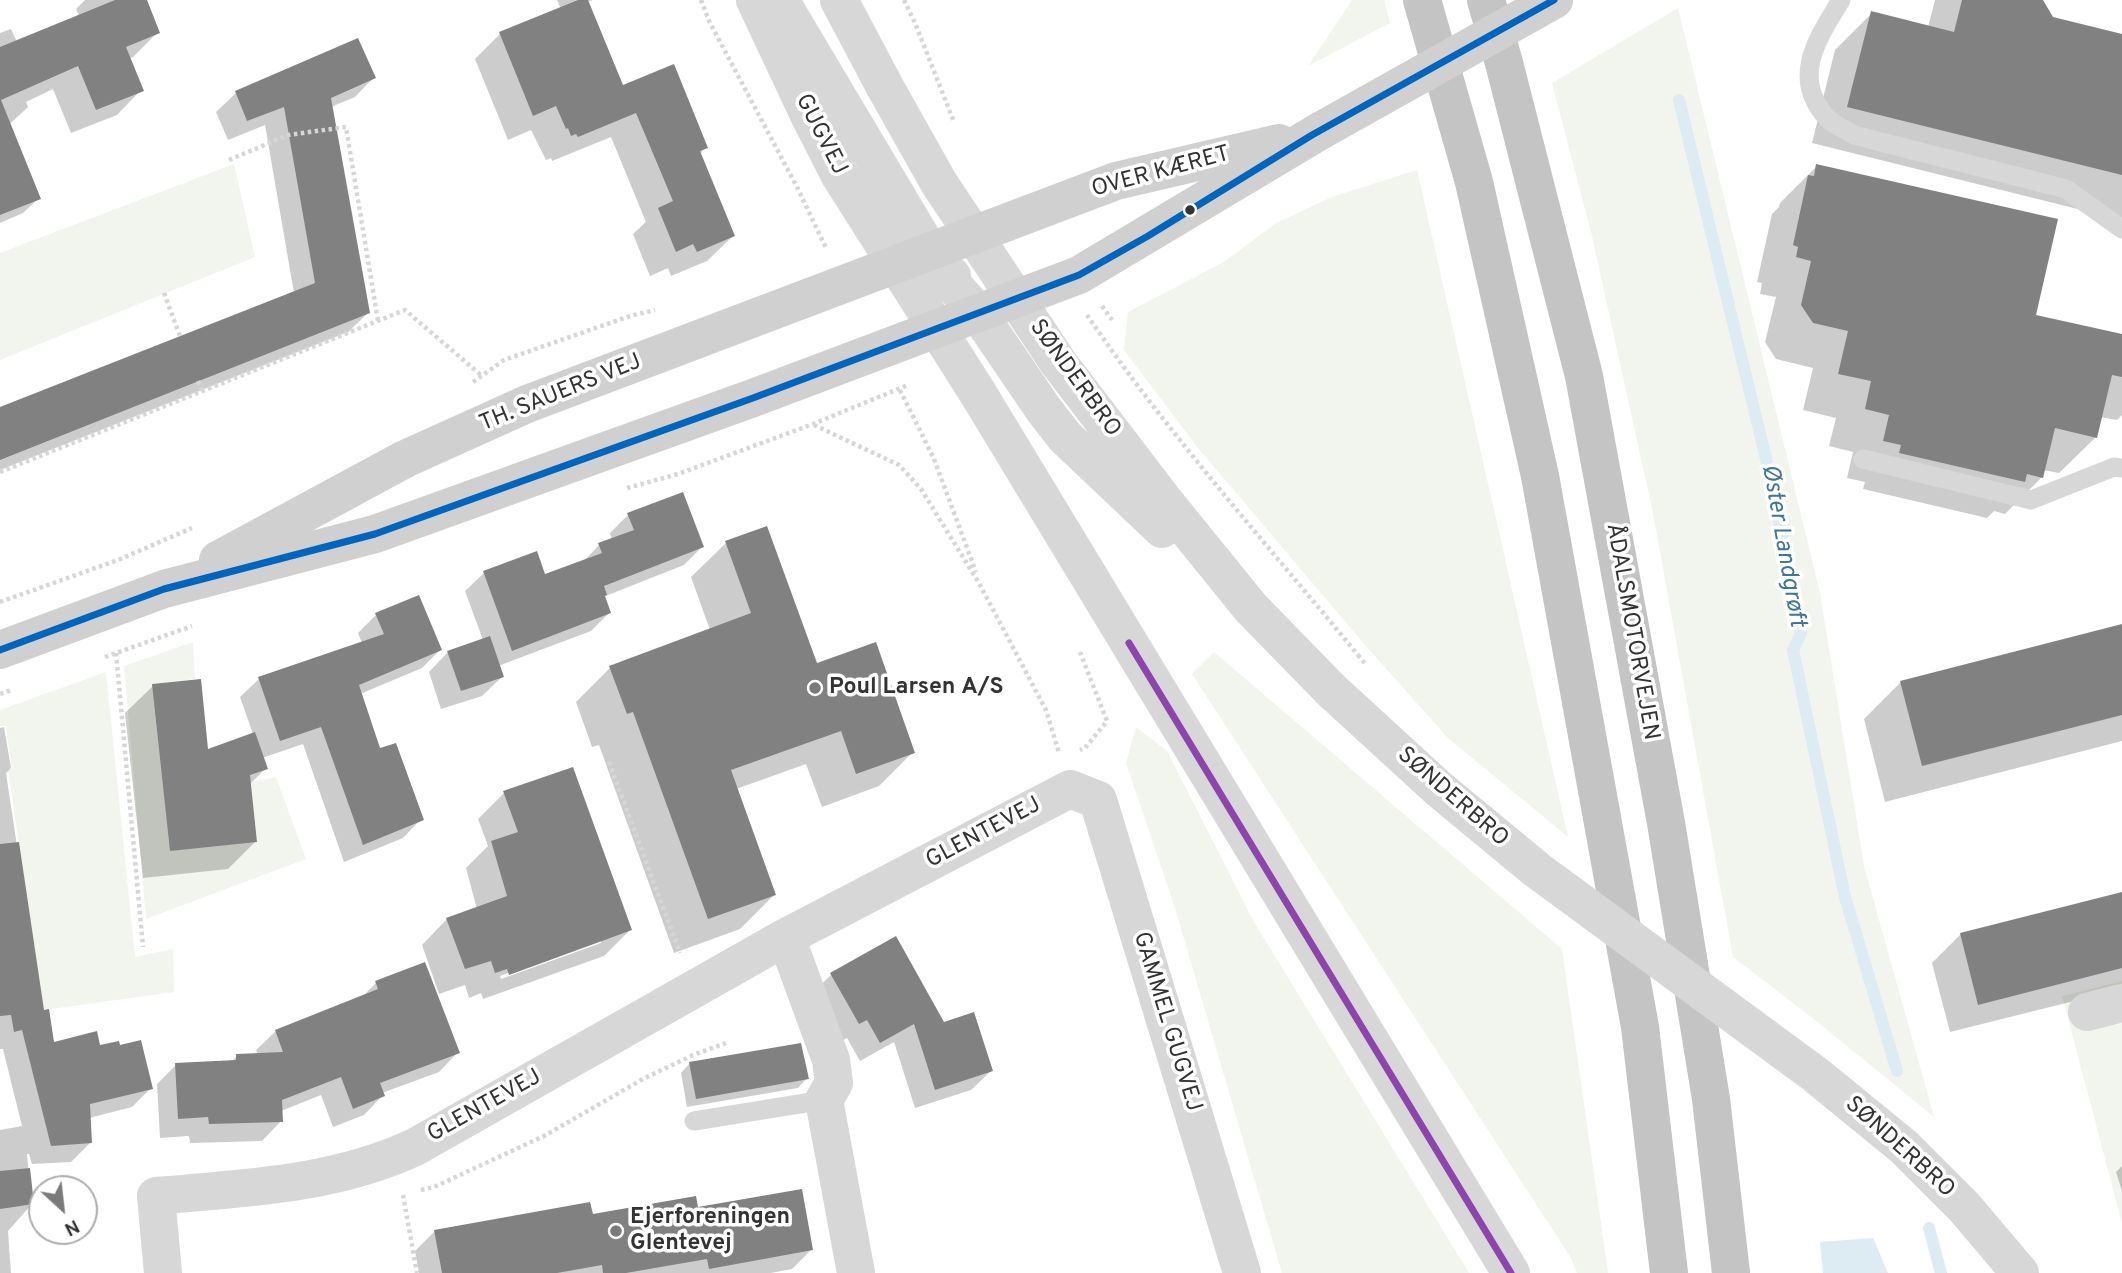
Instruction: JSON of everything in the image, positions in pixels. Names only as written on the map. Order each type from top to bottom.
[{"type":"highway","points":[[1422,0],[1474,182],[1540,476],[1640,1027],[1669,1273]]},
{"type":"highway","name":"ÅDALSMOTORVEJEN","points":[[1486,0],[1584,376],[1677,892],[1711,1100],[1731,1273]]},
{"type":"main road","name":"OVER KÆRET","points":[[1016,299],[1079,275],[1316,133],[1554,0]]},
{"type":"main road","name":"OVER KÆRET","points":[[974,235],[1116,181],[1316,133]]},
{"type":"main road","name":"TH. SAUERS VEJ","points":[[164,589],[405,459],[527,404],[974,235]]},
{"type":"main road","name":"TH. SAUERS VEJ","points":[[0,650],[164,589],[375,534],[753,398],[1016,299]]},
{"type":"street","name":"GUGVEJ","points":[[754,0],[839,174],[913,258]]},
{"type":"street","points":[[780,0],[913,258],[936,328],[986,406],[1511,1273]]},
{"type":"street","points":[[839,0],[939,183],[974,235]]},
{"type":"street","name":"SØNDERBRO","points":[[974,235],[1058,362],[1165,502],[1251,608],[1329,688],[1439,789],[1537,870],[1816,1075],[1904,1147],[1964,1207],[2020,1273]]},
{"type":"street","points":[[913,258],[981,291],[1016,299]]},
{"type":"street","points":[[913,258],[927,271],[955,287],[978,313],[1065,437],[1329,688]]},
{"type":"street","name":"GLENTEVEJ","points":[[163,1273],[156,1196],[278,1185],[346,1172],[395,1156],[786,937],[1065,773]]},
{"type":"street","name":"GAMMEL GUGVEJ","points":[[1065,773],[1098,800],[1242,1273]]},
{"type":"street","points":[[786,937],[831,1060],[834,1083],[824,1100],[856,1273]]},
{"type":"lane","points":[[1841,0],[1816,41],[1809,69],[1812,96],[1828,119],[1854,135],[2066,189],[2122,229]]},
{"type":"lane","points":[[1863,459],[2031,500],[2114,467],[2122,468]]},
{"type":"lane","points":[[694,1121],[824,1100]]},
{"type":"path","points":[[701,0],[709,21],[813,221]]},
{"type":"path","points":[[904,0],[954,122]]},
{"type":"path","points":[[229,160],[289,135],[346,127],[378,321]]},
{"type":"path","points":[[164,293],[180,336]]},
{"type":"path","points":[[0,472],[405,310],[482,376]]},
{"type":"path","points":[[1105,342],[1205,470],[1358,655]]},
{"type":"path","points":[[198,382],[202,391]]},
{"type":"path","points":[[884,396],[813,424],[899,465],[921,489],[979,583],[1046,710],[1065,773]]},
{"type":"path","points":[[916,422],[934,459],[979,583]]},
{"type":"path","points":[[0,467],[9,468]]},
{"type":"path","points":[[1065,773],[1107,721],[1080,652]]},
{"type":"path","points":[[116,653],[143,947]]},
{"type":"path","points":[[609,762],[693,990]]},
{"type":"path","points":[[434,1187],[544,1136],[643,1079],[693,1055],[726,1043]]},
{"type":"path","points":[[395,1156],[417,1273]]},
{"type":"shaded area","points":[[1352,0],[1384,0],[1390,23],[1308,66]]},
{"type":"shaded area","points":[[1678,8],[1820,593],[1864,866],[1934,1117],[1733,957],[1653,513],[1592,236],[1552,83]]},
{"type":"shaded area","points":[[234,164],[255,257],[0,360],[0,253]]},
{"type":"shaded area","points":[[1417,170],[1568,837],[1447,737],[1198,448],[1124,350],[1128,312],[1224,262],[1276,223],[1332,197]]},
{"type":"shaded area","points":[[193,642],[195,679],[152,684],[170,851],[257,842],[251,782],[276,777],[306,859],[146,919],[124,666]]},
{"type":"shaded area","points":[[1214,652],[1562,949],[1608,1273],[1577,1273],[1571,1258],[1192,674]]},
{"type":"shaded area","points":[[106,672],[135,957],[173,949],[174,992],[44,1010],[8,770],[12,769],[6,726],[0,726],[0,710]]},
{"type":"shaded area","points":[[1136,727],[1167,751],[1254,922],[1469,1273],[1282,1273],[1175,908],[1126,763]]},
{"type":"shaded area","points":[[2122,981],[2122,1223],[2062,996]]},
{"type":"shaded area","points":[[1873,1238],[1888,1273],[1823,1273],[1820,1242]]},
{"type":"building","points":[[115,0],[147,0],[160,33],[126,47],[144,91],[96,110],[78,66],[1,100],[41,199],[0,215],[0,47]]},
{"type":"building","points":[[578,0],[588,0],[623,85],[674,64],[708,148],[700,151],[735,236],[697,252],[693,244],[676,252],[658,208],[673,201],[636,113],[578,137],[576,134],[571,136],[568,128],[566,129],[556,106],[533,116],[499,32]]},
{"type":"building","points":[[1962,0],[2043,0],[2053,17],[2122,34],[2122,175],[1847,107],[1871,11],[1954,32]]},
{"type":"building","points":[[358,38],[376,78],[331,98],[370,313],[0,460],[0,407],[315,283],[284,107],[247,121],[235,91]]},
{"type":"building","points":[[1816,164],[2058,219],[2036,315],[2122,334],[2122,377],[2112,375],[2097,438],[2055,428],[2043,478],[2027,474],[2025,482],[1899,453],[1901,445],[1883,441],[1889,415],[1865,409],[1871,381],[1838,374],[1848,331],[1813,323],[1801,305],[1811,261],[1796,257],[1798,247],[1793,245],[1808,175],[1814,176]]},
{"type":"building","points":[[683,492],[704,547],[604,586],[611,613],[512,651],[483,571],[537,551],[545,574],[602,553],[598,543],[634,530],[627,513]]},
{"type":"building","points":[[767,526],[817,663],[876,642],[915,753],[856,774],[841,731],[731,770],[776,895],[708,919],[633,712],[627,714],[609,666],[751,613],[725,541]]},
{"type":"building","points":[[419,595],[442,650],[359,685],[380,748],[396,743],[424,820],[363,845],[321,727],[280,741],[258,677],[384,634],[375,613]]},
{"type":"building","points":[[2122,624],[2122,715],[1922,766],[1900,681]]},
{"type":"building","points":[[490,636],[504,677],[461,691],[447,651]]},
{"type":"building","points":[[201,679],[208,749],[255,732],[268,769],[250,775],[257,842],[170,851],[152,684]]},
{"type":"building","points":[[573,767],[632,930],[509,975],[507,969],[495,973],[491,961],[465,969],[446,918],[507,896],[491,841],[518,832],[503,791]]},
{"type":"building","points":[[19,842],[44,1010],[49,1009],[54,1042],[97,1031],[100,1045],[119,1041],[120,1045],[141,1040],[153,1089],[90,1104],[92,1143],[51,1146],[22,1030],[14,1032],[11,1015],[0,1016],[0,844]]},
{"type":"building","points":[[2122,892],[2122,968],[1978,1005],[1960,933]]},
{"type":"building","points":[[896,936],[944,1022],[974,1012],[993,1071],[935,1090],[914,1024],[880,1043],[867,1020],[859,1024],[830,973]]},
{"type":"building","points":[[425,962],[460,1053],[380,1083],[385,1096],[353,1109],[341,1077],[282,1100],[283,1122],[209,1124],[208,1117],[178,1119],[175,1063],[236,1060],[236,1054],[283,1052],[275,1030],[378,989],[375,981]]},
{"type":"building","points":[[801,1043],[809,1079],[696,1099],[689,1062]]},
{"type":"building","points":[[30,1168],[28,1205],[0,1209],[0,1171]]},
{"type":"building","name":"Ejerforeningen Glentevej","points":[[802,1189],[813,1250],[709,1269],[707,1259],[626,1273],[603,1273],[602,1265],[557,1273],[442,1273],[434,1230],[590,1202],[593,1214],[696,1196],[698,1207]]},
{"type":"waterway","name":"Øster Landgrøft","points":[[1679,100],[1769,471],[1801,633],[1793,650],[1845,897],[1897,1071]]},
{"type":"waterway","name":"Øster Landgrøft","points":[[1929,1228],[1941,1273]]},
{"type":"transit line","points":[[0,650],[164,589],[375,534],[753,398],[1079,275],[1148,236],[1312,135],[1554,0]]},
{"type":"transit line","points":[[1129,643],[1511,1273]]},
{"type":"place","name":"Poul Larsen A/S","points":[[815,688]]},
{"type":"place","name":"Ejerforeningen Glentevej","points":[[616,1231]]}]
